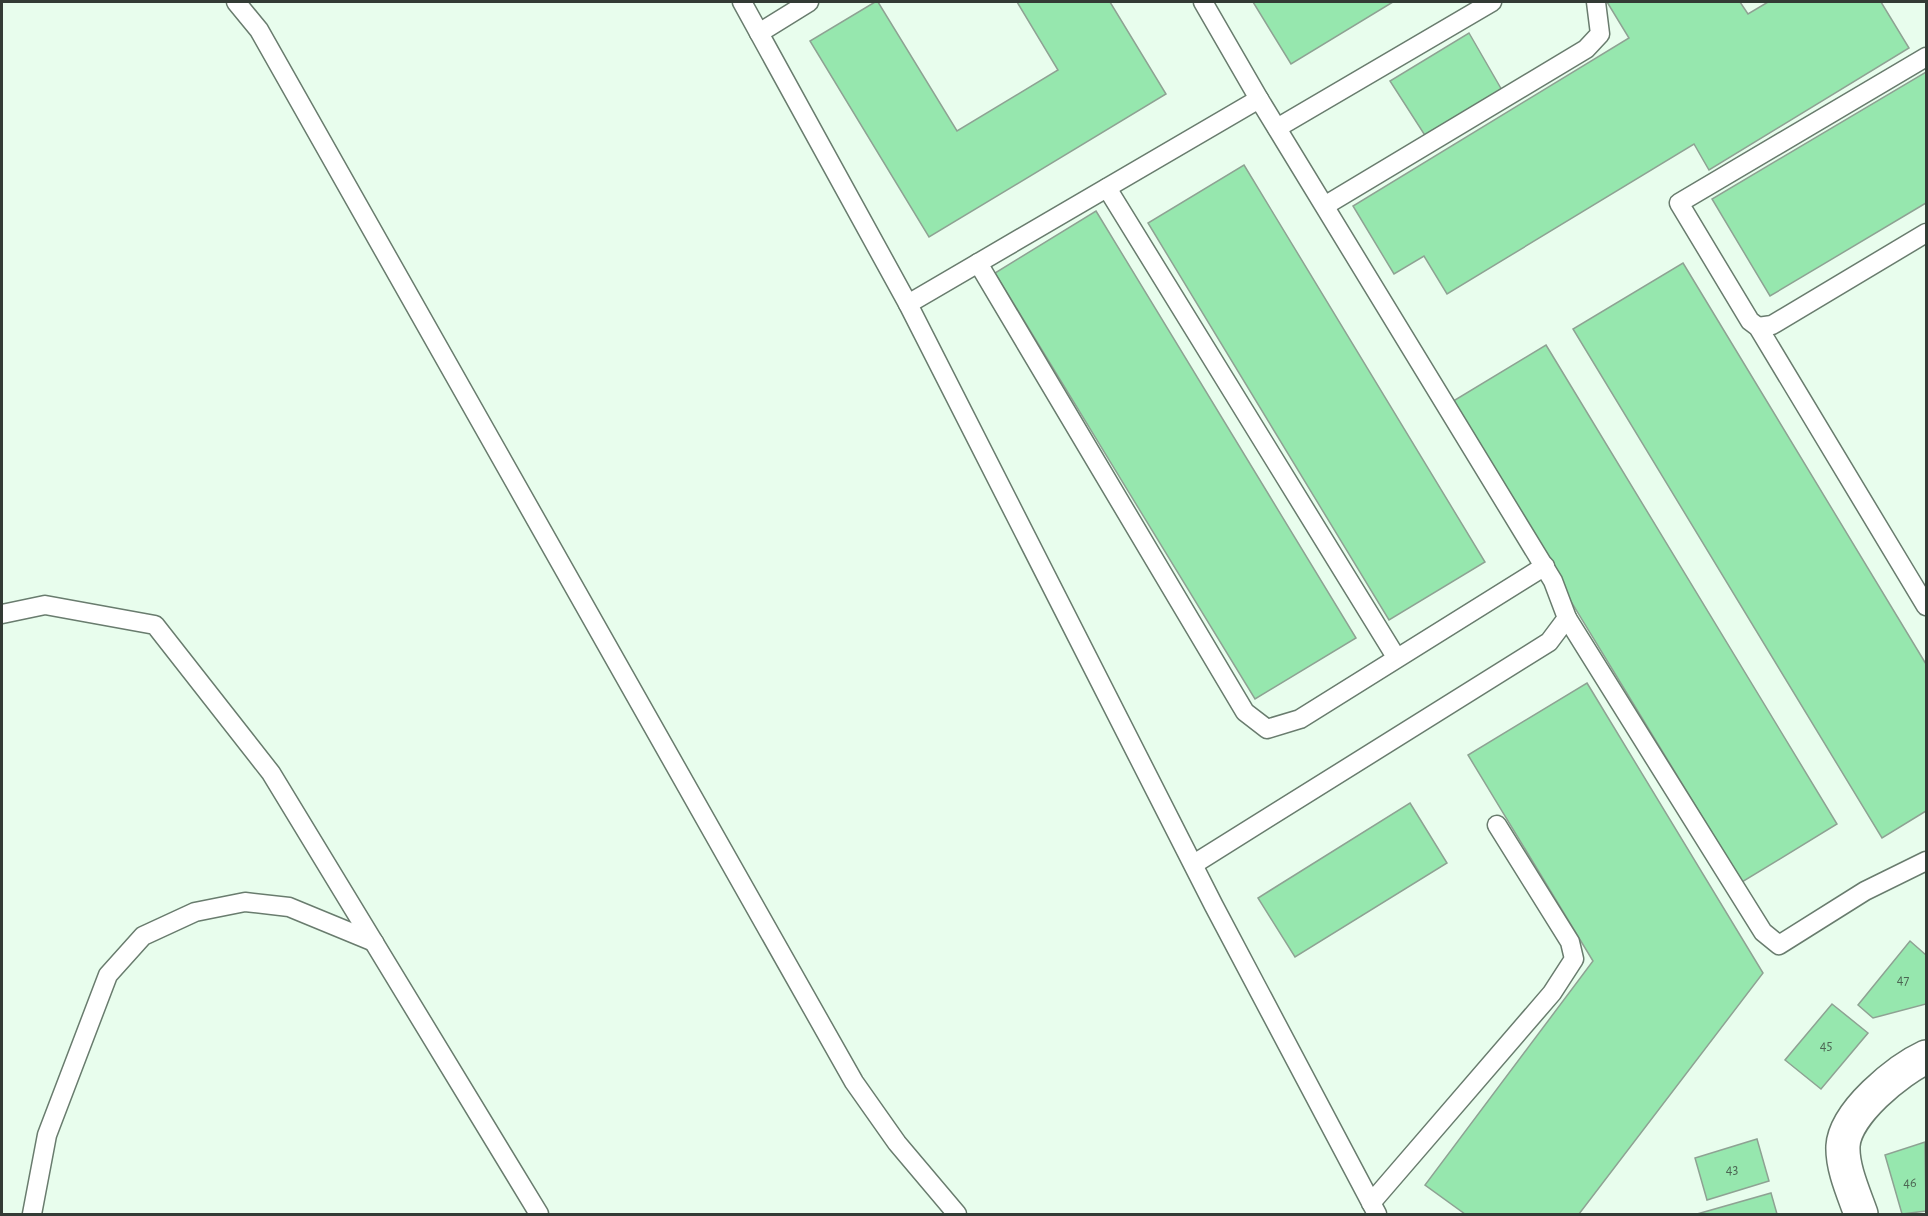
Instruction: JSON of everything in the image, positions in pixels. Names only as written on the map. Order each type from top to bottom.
[{"type":"street","points":[[1861,1215],[1843,1147],[1848,1125],[1896,1074],[1926,1057]]},
{"type":"lane","points":[[236,2],[259,30],[854,1082],[897,1143],[957,1215]]},
{"type":"lane","points":[[742,2],[908,304],[1194,864],[1374,1209],[1552,993],[1574,959],[1570,942],[1497,825]]},
{"type":"lane","points":[[759,33],[810,2]]},
{"type":"lane","points":[[1203,2],[1259,99],[1545,566],[1567,618],[1762,932],[1779,945],[1865,891],[1926,861]]},
{"type":"lane","points":[[1277,128],[1492,2]]},
{"type":"lane","points":[[1326,205],[1586,49],[1600,34],[1596,2]]},
{"type":"lane","points":[[1926,57],[1679,203],[1750,321],[1758,327],[1926,606]]},
{"type":"lane","points":[[908,304],[1259,99]]},
{"type":"lane","points":[[1107,188],[1396,657]]},
{"type":"lane","points":[[1758,327],[1772,325],[1926,233]]},
{"type":"lane","points":[[978,263],[1245,712],[1267,729],[1300,718],[1545,566]]},
{"type":"lane","points":[[2,614],[45,605],[155,625],[271,773],[538,1215]]},
{"type":"lane","points":[[1194,864],[1549,642],[1567,618]]},
{"type":"lane","points":[[32,1215],[47,1135],[108,975],[143,936],[195,912],[245,902],[289,907],[374,942]]},
{"type":"building","points":[[878,2],[957,131],[1058,70],[1017,2],[1110,2],[1166,94],[929,237],[810,41]]},
{"type":"building","points":[[1253,2],[1393,2],[1291,64]]},
{"type":"building","points":[[1607,2],[1740,2],[1748,14],[1768,2],[1881,2],[1909,48],[1709,170],[1694,144],[1447,294],[1424,256],[1394,274],[1353,206],[1629,38]]},
{"type":"building","points":[[1469,33],[1503,92],[1426,137],[1390,81]]},
{"type":"building","points":[[1926,72],[1926,203],[1770,296],[1712,199]]},
{"type":"building","points":[[1244,165],[1485,562],[1389,620],[1148,223]]},
{"type":"building","points":[[1096,211],[1356,638],[1255,699],[995,273]]},
{"type":"building","points":[[1683,263],[1926,664],[1926,811],[1882,838],[1573,329]]},
{"type":"building","points":[[1546,345],[1837,824],[1742,882],[1450,403]]},
{"type":"building","points":[[1587,683],[1763,973],[1579,1214],[1465,1214],[1425,1185],[1593,961],[1468,755]]},
{"type":"building","points":[[1410,803],[1447,863],[1295,957],[1258,898]]},
{"type":"building","points":[[1910,941],[1926,955],[1926,1004],[1873,1018],[1858,1005]]},
{"type":"building","points":[[1832,1004],[1868,1033],[1821,1089],[1785,1060]]},
{"type":"building","points":[[1757,1139],[1769,1181],[1707,1200],[1695,1158]]},
{"type":"building","points":[[1925,1142],[1926,1211],[1902,1214],[1885,1155]]},
{"type":"building","points":[[1771,1193],[1777,1214],[1697,1214]]}]
